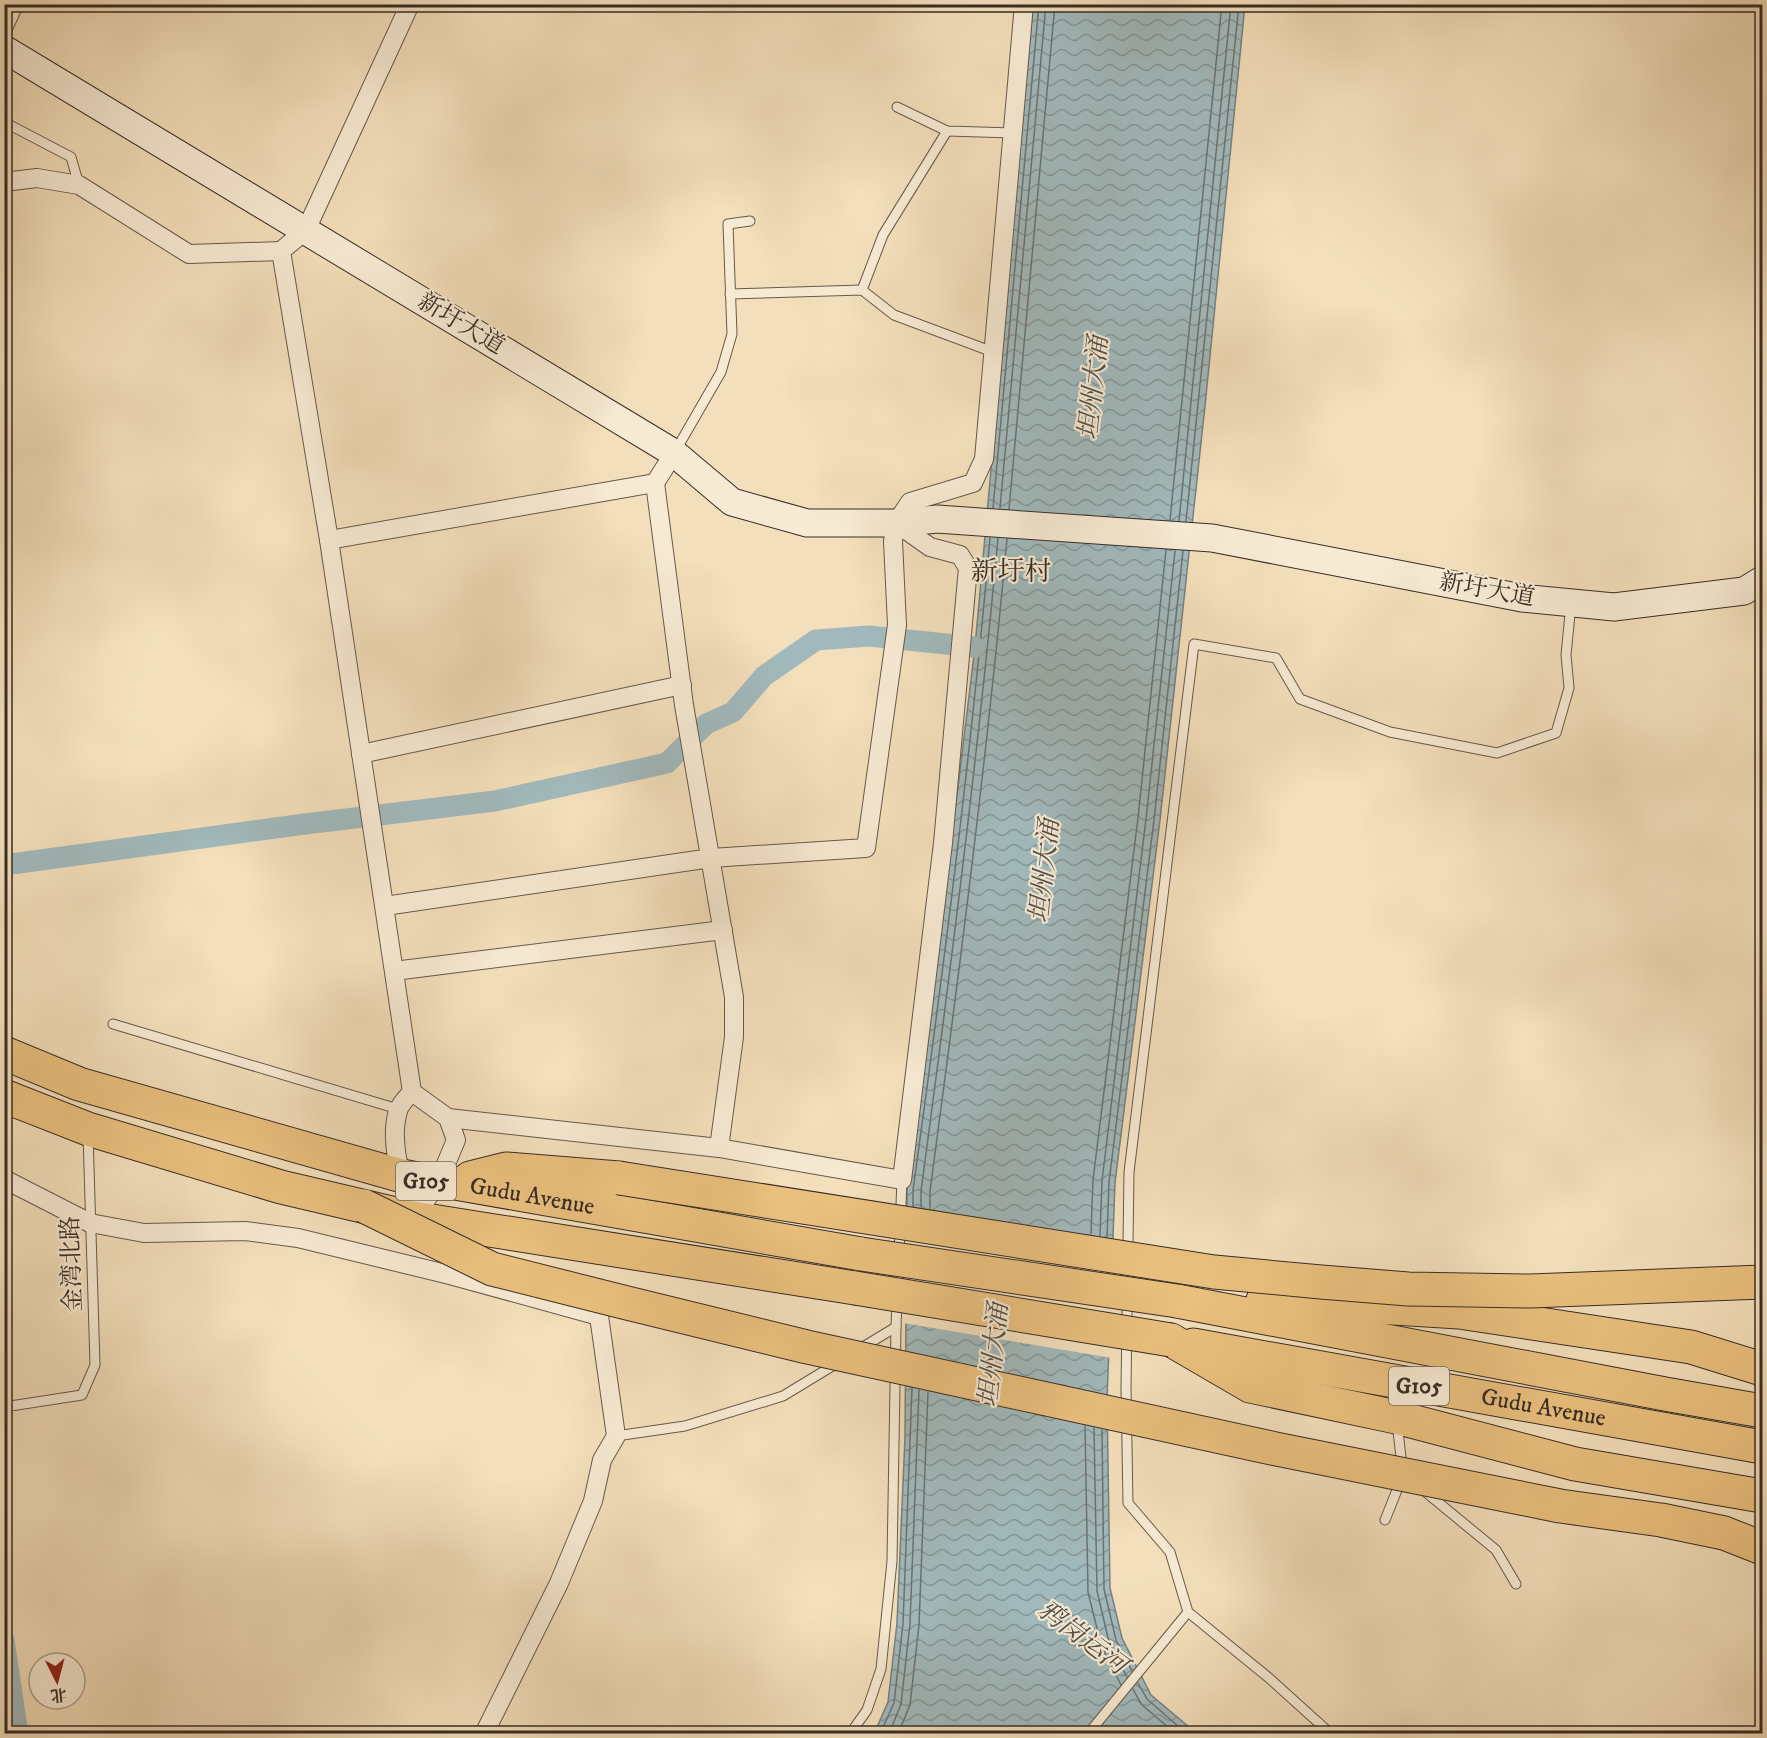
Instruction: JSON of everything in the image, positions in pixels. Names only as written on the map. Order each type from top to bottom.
[{"type":"highway","name":"Gudu Avenue","points":[[4,1053],[78,1084],[402,1176],[861,1254],[1177,1301],[1762,1411]]},
{"type":"highway","name":"Gudu Avenue","points":[[4,1096],[88,1129],[281,1187],[413,1218],[1171,1341],[1762,1447]]},
{"type":"highway","points":[[447,1183],[506,1168],[620,1178],[1214,1272],[1408,1289],[1531,1291],[1762,1282]]},
{"type":"highway","points":[[364,1206],[492,1269],[623,1302],[807,1347],[1287,1452],[1548,1503],[1661,1520],[1724,1533],[1762,1548]]},
{"type":"highway","points":[[1177,1301],[1219,1297],[1459,1312],[1691,1347],[1759,1366]]},
{"type":"highway","points":[[1171,1341],[1250,1386],[1396,1417],[1575,1464],[1758,1494]]},
{"type":"street","points":[[4,26],[14,4]]},
{"type":"street","points":[[4,182],[37,178],[79,185],[189,254],[281,251],[306,230],[410,4]]},
{"type":"street","points":[[385,906],[711,858],[866,848],[897,625],[893,541],[896,524],[910,502],[973,483],[984,459],[1024,4]]},
{"type":"street","name":"新圩大道","points":[[4,49],[674,453],[732,502],[807,523],[896,524],[937,519],[1212,538],[1522,598],[1614,607],[1744,591],[1762,580]]},
{"type":"street","points":[[281,251],[329,540],[412,1092],[448,1118],[719,1148],[902,1180],[943,843],[968,567],[960,555],[930,547],[896,524]]},
{"type":"street","points":[[674,453],[655,483],[681,685],[734,997],[734,1037],[719,1148]]},
{"type":"street","points":[[329,540],[655,483]]},
{"type":"street","points":[[361,754],[681,685]]},
{"type":"street","points":[[394,971],[723,930]]},
{"type":"street","points":[[412,1092],[398,1109],[395,1138],[413,1218]]},
{"type":"street","points":[[413,1218],[447,1183],[456,1140],[448,1118]]},
{"type":"street","points":[[4,1179],[90,1223],[144,1233],[245,1232],[298,1238],[450,1275],[598,1316],[616,1436],[602,1460],[593,1501],[559,1583],[484,1734]]},
{"type":"lane","points":[[897,107],[947,131],[1012,133]]},
{"type":"lane","points":[[4,122],[71,157],[79,185]]},
{"type":"lane","points":[[862,290],[883,235],[947,131]]},
{"type":"lane","points":[[674,453],[721,372],[732,334],[728,224],[750,221]]},
{"type":"lane","points":[[730,294],[862,290],[894,315],[993,352]]},
{"type":"lane","points":[[1331,1734],[1269,1678],[1188,1612],[1170,1552],[1128,1503],[1126,1389],[1129,1172],[1194,644],[1276,658],[1300,699],[1380,729],[1497,753],[1556,733],[1569,688],[1566,655],[1571,603]]},
{"type":"lane","points":[[113,1024],[398,1109]]},
{"type":"lane","name":"金湾北路","points":[[4,1407],[82,1395],[94,1365],[88,1129]]},
{"type":"lane","points":[[850,1734],[867,1710],[880,1669],[892,1561],[902,1180]]},
{"type":"lane","points":[[616,1436],[685,1426],[783,1396],[897,1327]]},
{"type":"lane","points":[[1385,1520],[1403,1474],[1396,1417]]},
{"type":"lane","points":[[1403,1474],[1496,1550],[1516,1584]]},
{"type":"lane","points":[[1088,1734],[1188,1612]]},
{"type":"water","points":[[1033,5],[1245,5],[1205,406],[1160,820],[1115,1183],[1107,1400],[1110,1588],[1122,1638],[1151,1695],[1196,1733],[1078,1734],[1074,1731],[1072,1734],[874,1734],[888,1702],[897,1623],[905,1437],[907,1190],[975,647]]},
{"type":"pier","points":[[904,1226],[1115,1262],[1112,1358],[903,1323]]},
{"type":"waterway","points":[[4,865],[495,801],[667,763],[706,724],[733,712],[764,676],[816,640],[869,636],[975,647]]},
{"type":"waterway","points":[[4,1640],[18,1734]]},
{"type":"district","name":"新圩村","points":[[1011,572]]},
{"type":"water label","name":"坦州大涌","points":[[1094,388]]},
{"type":"water label","name":"坦州大涌","points":[[1045,871]]},
{"type":"water label","name":"坦州大涌","points":[[994,1355]]},
{"type":"water label","name":"鸦岗运河","points":[[1082,1638]]}]
